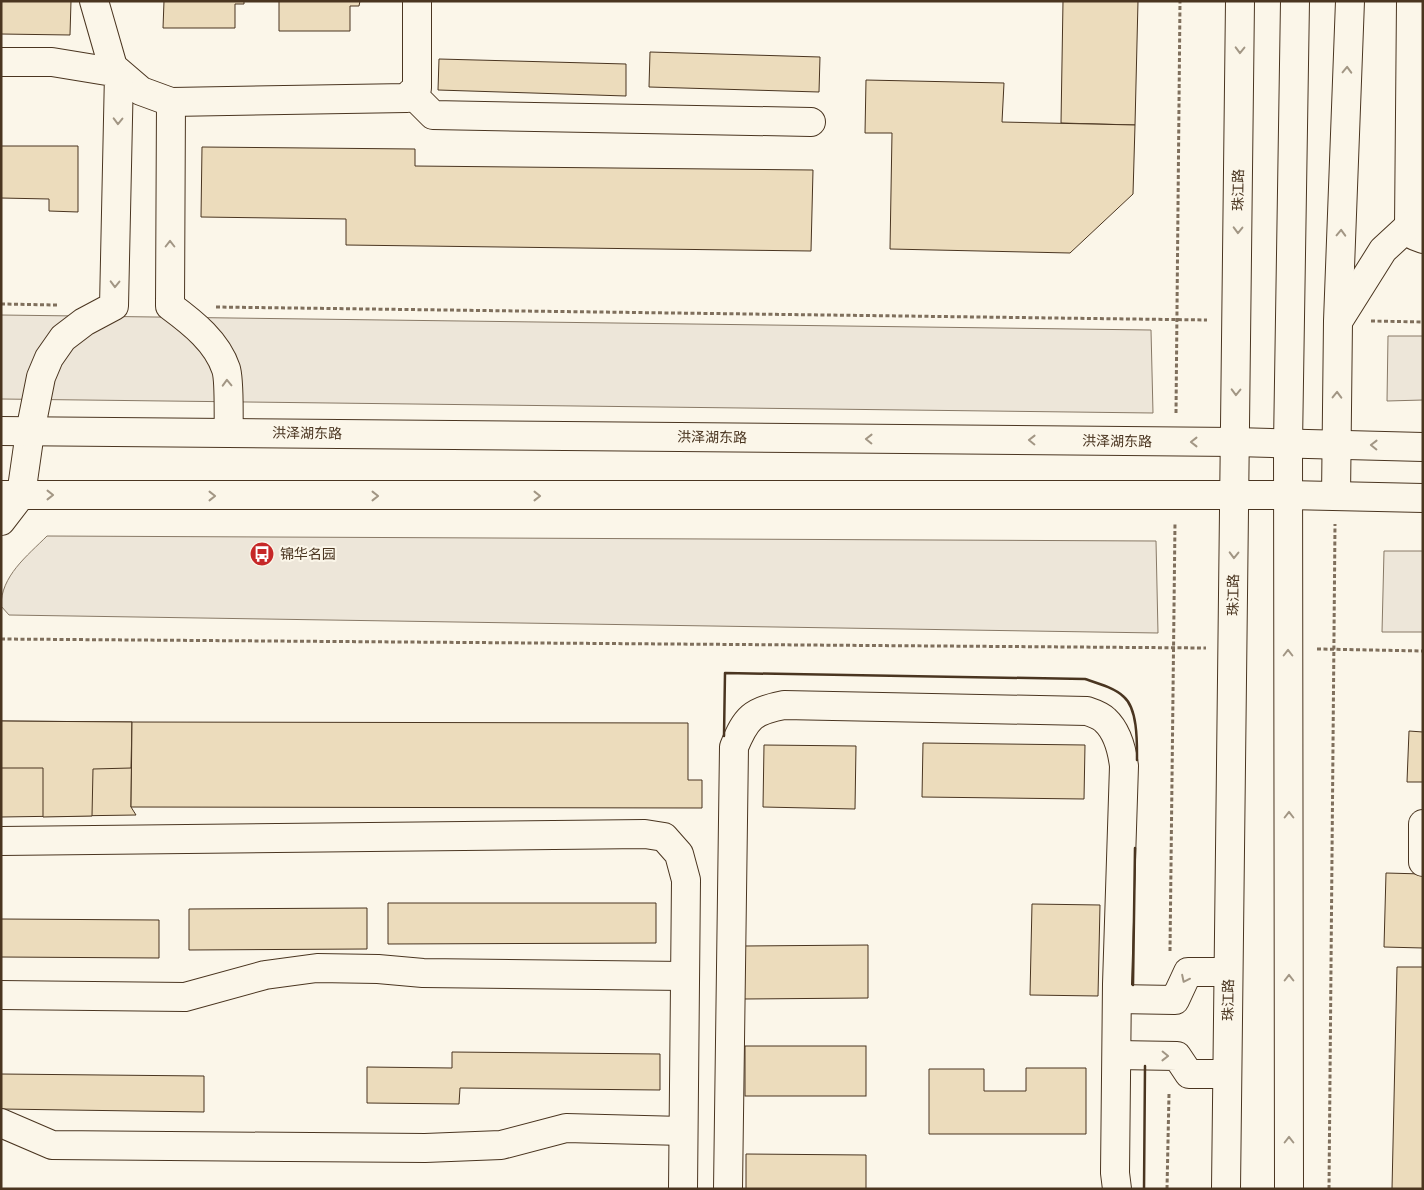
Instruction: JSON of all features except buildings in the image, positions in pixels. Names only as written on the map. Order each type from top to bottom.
[{"type":"main road","points":[[94,1],[113,67],[141,91],[171,102],[407,98],[417,88],[417,1]]},
{"type":"main road","name":"珠江路","points":[[1226,1189],[1240,1]]},
{"type":"main road","points":[[1289,1189],[1288,444],[1295,1]]},
{"type":"main road","points":[[1336,496],[1338,321],[1350,1]]},
{"type":"main road","points":[[1338,321],[1383,250],[1416,233],[1411,1]]},
{"type":"main road","points":[[1,62],[52,62],[119,73]]},
{"type":"main road","points":[[1,521],[30,432],[42,377],[49,358],[63,338],[84,322],[114,306],[119,73]]},
{"type":"main road","points":[[411,93],[433,115],[811,122]]},
{"type":"main road","points":[[171,102],[170,306],[194,324],[216,349],[227,371],[229,432]]},
{"type":"main road","name":"洪泽湖东路","points":[[1,431],[1235,442],[1423,446]]},
{"type":"main road","points":[[11,495],[1336,496],[1423,498]]},
{"type":"main road","points":[[728,1189],[734,747],[742,727],[754,715],[769,707],[784,704],[1088,711],[1105,719],[1116,734],[1122,750],[1124,766],[1117,999],[1115,1173],[1117,1189]]},
{"type":"main road","points":[[1423,824],[1423,862]]},
{"type":"main road","points":[[1,841],[645,834],[664,837],[679,854],[686,880],[683,1189]]},
{"type":"main road","points":[[1,995],[185,998],[265,975],[317,968],[378,969],[423,973],[685,976]]},
{"type":"main road","points":[[1117,999],[1175,1000],[1188,972],[1228,972]]},
{"type":"main road","points":[[1117,1055],[1176,1056],[1189,1074],[1227,1074]]},
{"type":"main road","points":[[1,1123],[52,1145],[425,1148],[500,1145],[566,1128],[683,1131]]},
{"type":"path","points":[[1176,442],[1180,1]]},
{"type":"path","points":[[1,304],[58,305]]},
{"type":"path","points":[[170,306],[1236,320]]},
{"type":"path","points":[[1338,321],[1423,322]]},
{"type":"path","points":[[1170,1000],[1176,496]]},
{"type":"path","points":[[1329,1189],[1336,496]]},
{"type":"path","points":[[1,639],[1232,648]]},
{"type":"path","points":[[1288,649],[1423,651]]},
{"type":"path","points":[[1168,1189],[1169,1056]]},
{"type":"shaded area","points":[[1,315],[1151,330],[1153,413],[1,399]]},
{"type":"shaded area","points":[[1388,336],[1423,336],[1423,400],[1387,401]]},
{"type":"shaded area","points":[[47,536],[1156,541],[1158,633],[9,615],[1,606],[5,585],[17,567]]},
{"type":"shaded area","points":[[1384,551],[1423,551],[1423,632],[1382,632]]},
{"type":"wall","points":[[724,736],[725,673],[1085,679],[1116,691],[1129,702],[1136,727],[1137,760]]},
{"type":"wall","points":[[1133,985],[1135,848]]},
{"type":"wall","points":[[1144,1189],[1145,1066]]},
{"type":"place","name":"锦华名园","points":[[262,554]]}]
